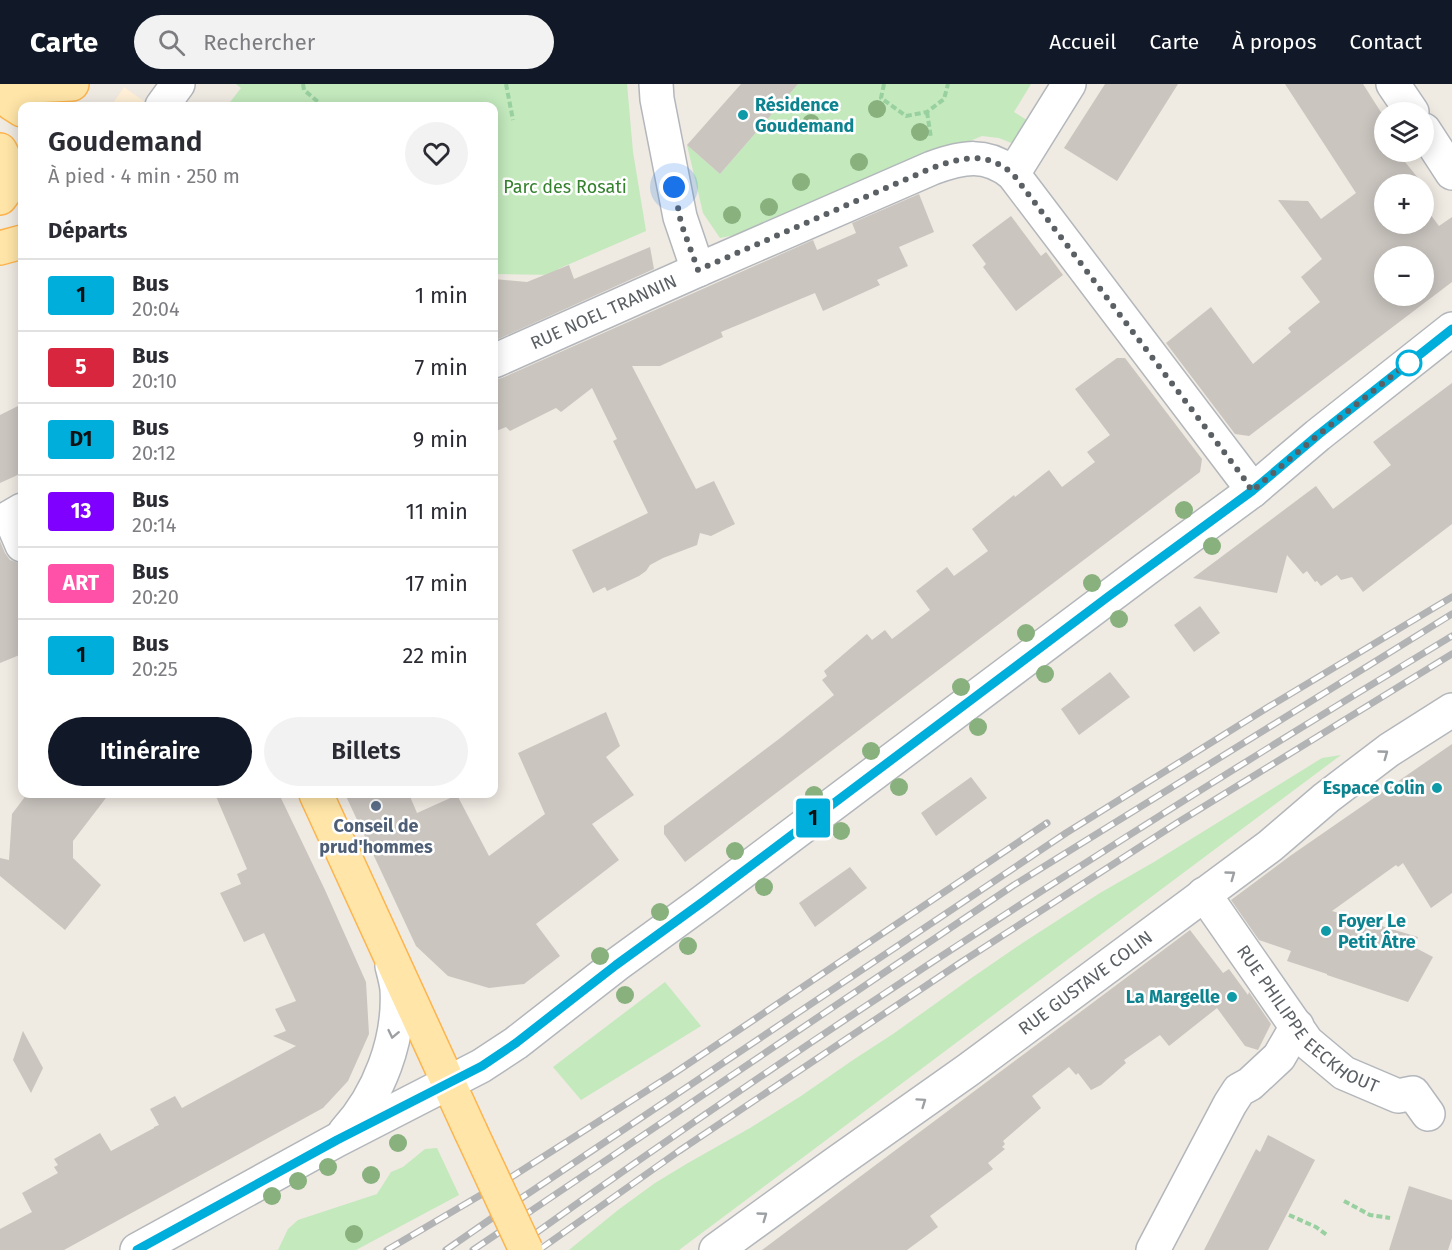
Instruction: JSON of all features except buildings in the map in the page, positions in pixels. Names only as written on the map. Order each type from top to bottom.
[{"type":"main road","points":[[18,84],[32,86],[72,84]]},
{"type":"main road","points":[[69,102],[80,84]]},
{"type":"main road","points":[[0,86],[11,103],[18,107]]},
{"type":"main road","points":[[0,248],[18,243]]},
{"type":"main road","points":[[318,798],[526,1250]]},
{"type":"street","points":[[165,102],[178,84]]},
{"type":"street","points":[[656,84],[680,217],[698,270]]},
{"type":"street","points":[[1069,84],[1013,174],[1252,491]]},
{"type":"street","points":[[1393,84],[1405,102]]},
{"type":"street","points":[[1434,145],[1452,173]]},
{"type":"street","name":"RUE NOEL TRANNIN","points":[[498,359],[932,168],[975,158],[996,162],[1013,174]]},
{"type":"street","points":[[137,1250],[337,1140],[482,1066],[516,1043],[616,965],[1252,491],[1318,435],[1452,329]]},
{"type":"street","name":"RUE GUSTAVE COLIN","points":[[716,1250],[968,1070],[1270,846],[1326,798],[1389,750],[1452,710]]},
{"type":"street","name":"RUE PHILIPPE EECKHOUT","points":[[1204,894],[1307,1042],[1344,1072],[1398,1096],[1413,1093],[1428,1114]]},
{"type":"street","points":[[337,1140],[372,1095],[388,1056],[397,1005],[390,956]]},
{"type":"street","points":[[1153,1250],[1239,1090],[1250,1084],[1279,1057],[1297,1026]]},
{"type":"path","points":[[303,84],[303,90],[318,102]]},
{"type":"path","points":[[506,84],[513,120]]},
{"type":"path","points":[[884,84],[881,98],[906,116],[927,112],[944,99],[948,84]]},
{"type":"path","points":[[1344,1201],[1370,1215],[1390,1218]]},
{"type":"path","points":[[1289,1215],[1316,1227],[1327,1235]]},
{"type":"shaded area","points":[[124,87],[145,102],[114,102]]},
{"type":"green space","name":"Parc des Rosati","points":[[236,84],[627,84],[633,152],[646,231],[558,269],[560,275],[498,274],[498,102],[230,102],[241,88]]},
{"type":"green space","points":[[798,84],[1031,84],[1014,112],[1030,122],[1014,144],[999,138],[982,136],[750,232],[720,238],[703,213],[687,145],[720,174]]},
{"type":"green space","points":[[1341,755],[679,1250],[569,1250],[655,1183],[801,1096],[1024,942],[1100,893],[1322,758]]},
{"type":"green space","points":[[665,982],[701,1026],[581,1100],[553,1067]]},
{"type":"green space","points":[[437,1148],[459,1195],[356,1250],[278,1250],[288,1229],[298,1220],[377,1194],[391,1172],[403,1167],[425,1149]]},
{"type":"railway","points":[[446,1250],[1066,833],[1270,706],[1452,597]]},
{"type":"railway","points":[[473,1250],[1014,885],[1452,614]]},
{"type":"railway","points":[[512,1250],[858,1011],[1212,783],[1452,636]]},
{"type":"railway","points":[[539,1250],[679,1151],[960,963],[1177,823],[1452,654]]},
{"type":"railway","points":[[387,1250],[513,1176],[673,1074],[1047,823]]},
{"type":"bus line","name":"1","points":[[137,1250],[337,1140],[482,1066],[516,1043],[616,965],[1252,491],[1318,435],[1452,329]]},
{"type":"place","name":"Résidence Goudemand","points":[[743,115]]},
{"type":"place","name":"Espace Colin","points":[[1437,788]]},
{"type":"place","name":"Conseil de prud'hommes","points":[[376,806]]},
{"type":"place","name":"Foyer Le Petit Âtre","points":[[1326,931]]},
{"type":"place","name":"La Margelle","points":[[1232,997]]},
{"type":"route","points":[[674,187],[681,223],[698,270],[932,168],[963,159],[975,158],[996,162],[1013,174],[1252,491],[1411,361],[1409,363]]}]
